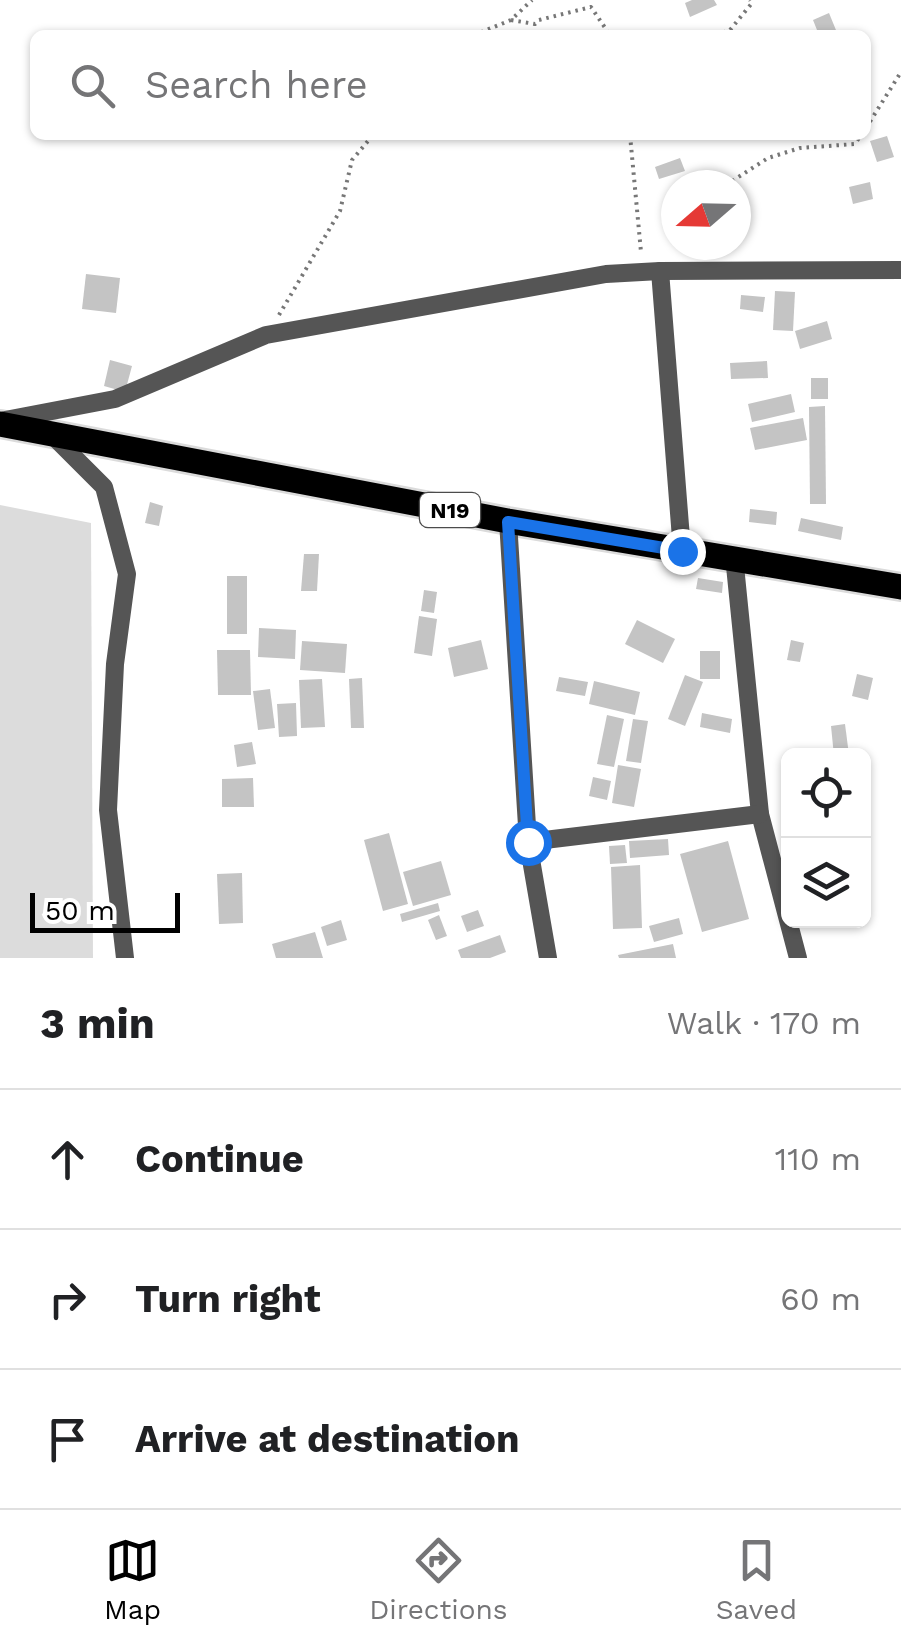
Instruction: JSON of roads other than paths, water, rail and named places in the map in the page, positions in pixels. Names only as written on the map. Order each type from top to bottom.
[{"type":"main road","name":"N19","points":[[0,423],[508,522],[901,586]]},
{"type":"street","points":[[0,423],[115,400],[266,334],[606,274],[901,270]]},
{"type":"street","points":[[651,271],[682,551]]},
{"type":"street","points":[[52,434],[104,487],[127,574],[115,664],[108,810],[126,958]]},
{"type":"street","points":[[508,522],[528,842],[546,954],[525,958]]},
{"type":"street","points":[[734,556],[760,814],[798,958]]},
{"type":"street","points":[[528,842],[760,814]]}]
